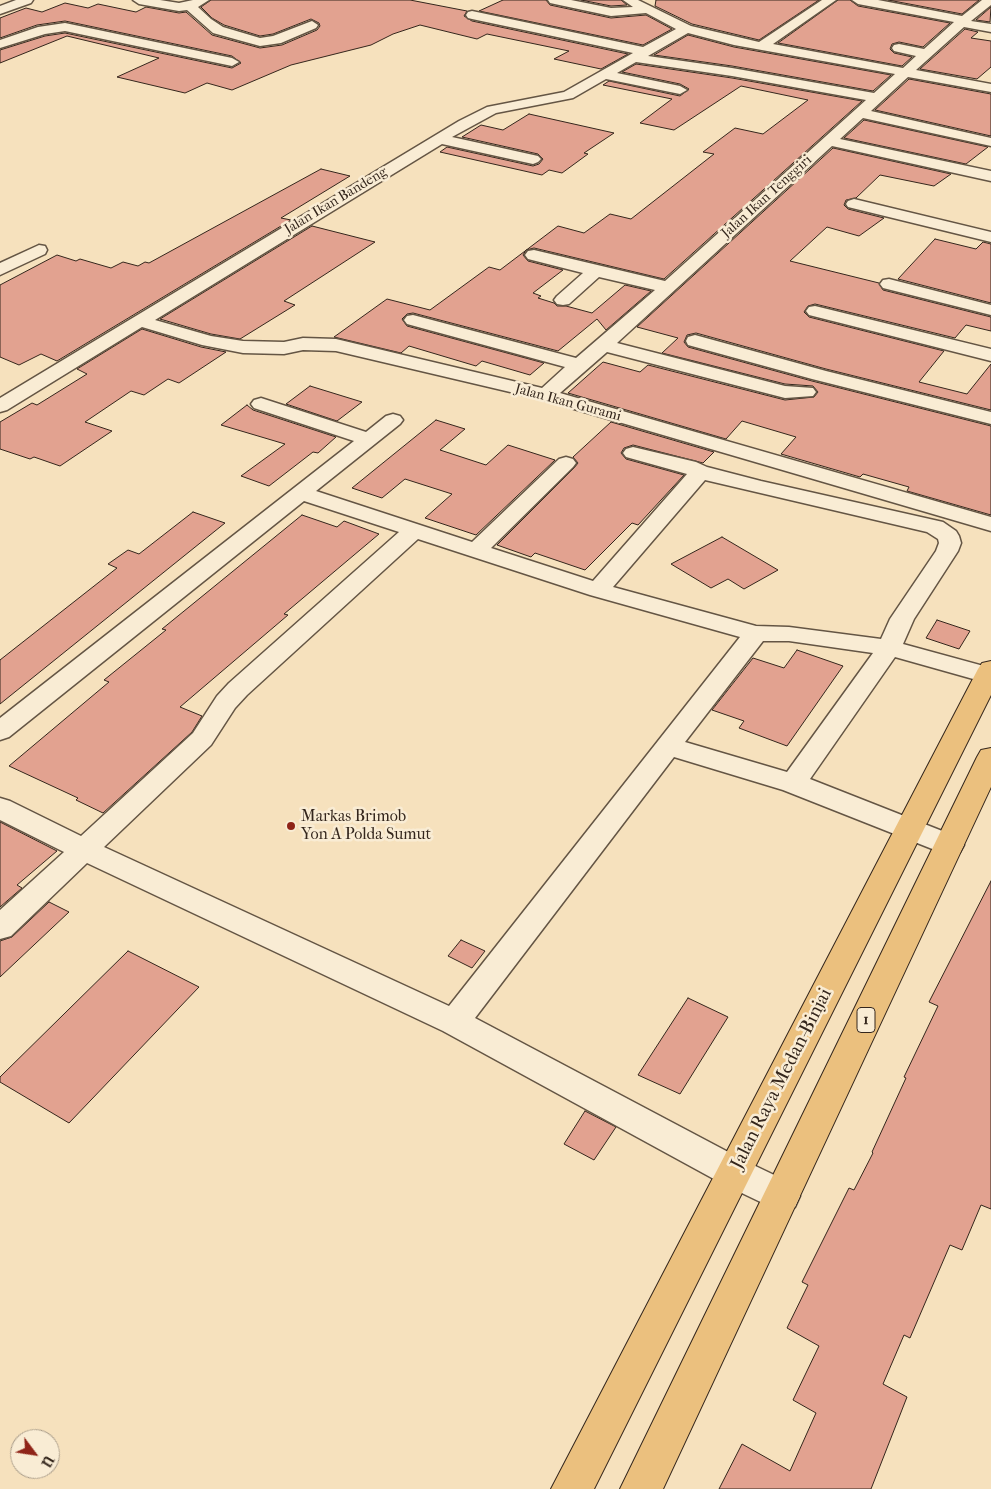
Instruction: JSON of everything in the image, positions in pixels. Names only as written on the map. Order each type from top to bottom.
[{"type":"main road","name":"Jalan Raya Medan-Binjai","points":[[572,1489],[908,829],[990,673]]},
{"type":"main road","name":"1","points":[[640,1489],[991,757]]},
{"type":"street","points":[[4,8],[27,0]]},
{"type":"street","points":[[139,0],[174,7],[190,6],[203,0]]},
{"type":"street","points":[[554,0],[611,12],[645,10]]},
{"type":"street","points":[[629,0],[645,10],[686,29],[761,46],[991,88]]},
{"type":"street","points":[[761,46],[830,0]]},
{"type":"street","points":[[858,0],[991,28]]},
{"type":"street","name":"Jalan Ikan Tenggiri","points":[[546,395],[963,21],[990,1]]},
{"type":"street","points":[[190,6],[206,22],[218,30],[260,42],[276,40],[312,25]]},
{"type":"street","points":[[472,15],[640,55],[877,98]]},
{"type":"street","points":[[0,44],[43,30],[65,27],[232,62]]},
{"type":"street","name":"Jalan Ikan Bandeng","points":[[0,406],[484,113],[568,95],[686,29]]},
{"type":"street","points":[[899,48],[928,54]]},
{"type":"street","points":[[606,75],[680,90]]},
{"type":"street","points":[[861,113],[991,142]]},
{"type":"street","points":[[439,139],[533,159]]},
{"type":"street","points":[[830,140],[991,176]]},
{"type":"street","points":[[854,204],[991,237]]},
{"type":"street","points":[[0,270],[40,250]]},
{"type":"street","points":[[534,255],[668,287]]},
{"type":"street","points":[[563,300],[595,271]]},
{"type":"street","points":[[889,284],[991,310]]},
{"type":"street","points":[[816,311],[991,355]]},
{"type":"street","points":[[413,320],[579,364]]},
{"type":"street","name":"Jalan Ikan Gurami","points":[[140,321],[209,341],[243,347],[284,348],[303,344],[336,345],[546,395],[991,524]]},
{"type":"street","points":[[695,341],[819,375],[991,418]]},
{"type":"street","points":[[603,345],[785,392],[806,392]]},
{"type":"street","points":[[261,404],[368,439]]},
{"type":"street","points":[[0,731],[393,420]]},
{"type":"street","points":[[633,453],[689,466],[700,472],[935,528],[948,536],[950,543],[947,551],[902,620],[889,648],[793,783]]},
{"type":"street","points":[[477,550],[566,463]]},
{"type":"street","points":[[598,590],[700,472]]},
{"type":"street","points":[[300,492],[598,590],[728,627],[756,633],[789,634],[889,648],[990,673]]},
{"type":"street","points":[[0,928],[202,740],[226,702],[276,652],[415,530]]},
{"type":"street","points":[[454,1022],[756,633]]},
{"type":"street","points":[[668,746],[793,783],[950,845]]},
{"type":"street","points":[[0,808],[85,850],[454,1022],[782,1196]]},
{"type":"building","points":[[211,0],[410,0],[467,11],[464,16],[472,21],[628,54],[601,69],[554,59],[569,51],[487,34],[477,39],[420,25],[393,34],[371,45],[291,65],[232,90],[207,83],[185,93],[117,77],[159,58],[67,36],[0,63],[0,50],[45,36],[65,33],[232,68],[241,63],[232,56],[65,21],[37,25],[0,38],[0,18],[26,8],[42,12],[65,3],[88,8],[98,4],[136,12],[146,7],[179,13],[186,12],[212,35],[260,48],[282,45],[317,30],[320,26],[319,23],[311,19],[273,34],[260,36],[224,25],[212,18],[201,7]]},
{"type":"building","points":[[503,0],[546,0],[550,5],[611,18],[646,15],[672,29],[643,45],[479,11]]},
{"type":"building","points":[[581,0],[621,0],[627,5],[611,6]]},
{"type":"building","points":[[656,0],[819,0],[759,40],[692,24],[655,6]]},
{"type":"building","points":[[838,0],[850,0],[858,6],[950,23],[923,47],[899,42],[892,44],[890,49],[894,53],[912,57],[902,66],[778,43]]},
{"type":"building","points":[[888,0],[979,0],[962,14]]},
{"type":"building","points":[[991,7],[990,22],[976,20]]},
{"type":"building","points":[[965,29],[978,32],[971,38],[991,41],[991,67],[977,79],[920,69]]},
{"type":"building","points":[[688,35],[734,47],[891,75],[873,91],[732,66],[654,55]]},
{"type":"building","points":[[636,64],[732,78],[862,101],[664,279],[534,248],[527,250],[558,226],[584,233],[610,214],[631,219],[714,154],[703,152],[735,128],[763,134],[808,100],[741,86],[674,130],[640,123],[672,99],[603,85],[609,81],[680,96],[689,89],[680,84],[622,72]]},
{"type":"building","points":[[909,79],[991,94],[991,136],[875,110]]},
{"type":"building","points":[[529,114],[614,133],[584,153],[588,154],[562,173],[549,170],[542,175],[440,152],[447,147],[533,166],[539,164],[543,159],[538,154],[462,137],[481,125],[503,130]]},
{"type":"building","points":[[864,120],[988,147],[966,164],[844,138]]},
{"type":"building","points":[[833,148],[951,174],[934,186],[880,175],[856,198],[846,200],[844,205],[848,209],[884,218],[859,236],[827,227],[790,261],[879,283],[883,290],[991,317],[991,331],[966,325],[955,338],[815,304],[808,306],[804,312],[809,317],[944,351],[919,382],[967,394],[991,364],[991,410],[826,369],[696,333],[687,335],[684,342],[688,347],[812,381],[991,426],[991,515],[907,491],[909,487],[863,474],[860,477],[781,454],[796,437],[742,421],[726,439],[568,393],[603,362],[640,372],[648,365],[785,400],[814,397],[818,392],[813,386],[785,384],[662,353],[678,338],[637,327]]},
{"type":"building","points":[[321,169],[350,176],[281,218],[291,220],[57,361],[41,354],[19,365],[0,357],[0,285],[57,255],[111,268],[123,262],[138,266],[145,262],[149,263]]},
{"type":"building","points":[[312,226],[375,242],[284,301],[295,305],[240,339],[211,334],[160,319]]},
{"type":"building","points":[[935,239],[976,249],[983,242],[991,244],[991,303],[898,279]]},
{"type":"building","points":[[526,251],[523,255],[528,261],[563,270],[533,293],[541,296],[538,298],[554,303],[557,306],[566,306],[592,313],[625,285],[651,291],[606,330],[597,319],[558,351],[413,313],[407,314],[402,319],[407,326],[544,363],[530,375],[482,361],[476,366],[409,346],[401,353],[334,337],[387,299],[430,310],[489,267],[500,270]]},
{"type":"building","points":[[142,329],[201,347],[226,352],[179,383],[168,379],[144,395],[131,391],[85,422],[112,431],[60,466],[34,457],[30,459],[0,449],[0,422],[32,403],[37,405],[87,374],[77,369]]},
{"type":"building","points":[[310,386],[362,402],[337,421],[286,404]]},
{"type":"building","points":[[247,405],[253,410],[336,437],[318,453],[313,452],[269,486],[241,476],[285,444],[221,425]]},
{"type":"building","points":[[436,420],[465,429],[440,450],[486,465],[508,445],[555,460],[476,535],[425,518],[452,494],[405,479],[382,498],[352,488]]},
{"type":"building","points":[[611,422],[714,452],[703,463],[633,445],[624,448],[621,453],[626,459],[684,475],[638,525],[632,523],[585,570],[535,553],[531,557],[497,545],[574,468],[578,463],[573,457]]},
{"type":"building","points":[[193,512],[225,523],[0,704],[0,660],[117,568],[108,564],[128,550],[139,554]]},
{"type":"building","points":[[302,515],[337,527],[344,521],[379,534],[284,614],[288,615],[180,707],[202,716],[192,732],[103,813],[76,800],[78,798],[9,766],[109,682],[104,680],[166,630],[162,629]]},
{"type":"building","points":[[722,537],[778,570],[744,589],[728,579],[711,588],[671,564]]},
{"type":"building","points":[[937,620],[970,631],[959,649],[926,638]]},
{"type":"building","points":[[797,650],[843,666],[787,746],[739,728],[744,721],[712,710],[753,658],[784,668]]},
{"type":"building","points":[[0,822],[57,851],[17,885],[22,888],[0,907]]},
{"type":"building","points":[[991,881],[991,1209],[981,1205],[962,1250],[950,1245],[910,1338],[904,1335],[883,1384],[907,1397],[871,1489],[719,1489],[742,1444],[790,1471],[816,1413],[793,1400],[819,1346],[787,1328],[808,1285],[802,1282],[849,1188],[854,1190],[873,1153],[906,1078],[904,1077],[938,1006],[929,1002]]},
{"type":"building","points":[[49,902],[69,912],[0,977],[0,941],[12,937]]},
{"type":"building","points":[[461,940],[485,951],[472,968],[448,956]]},
{"type":"building","points":[[128,951],[199,987],[69,1123],[0,1082],[0,1077]]},
{"type":"building","points":[[688,998],[728,1017],[680,1094],[638,1075]]},
{"type":"building","points":[[585,1111],[616,1127],[594,1160],[564,1144]]},
{"type":"place","name":"Markas Brimob Yon A Polda Sumut","points":[[291,826]]}]
